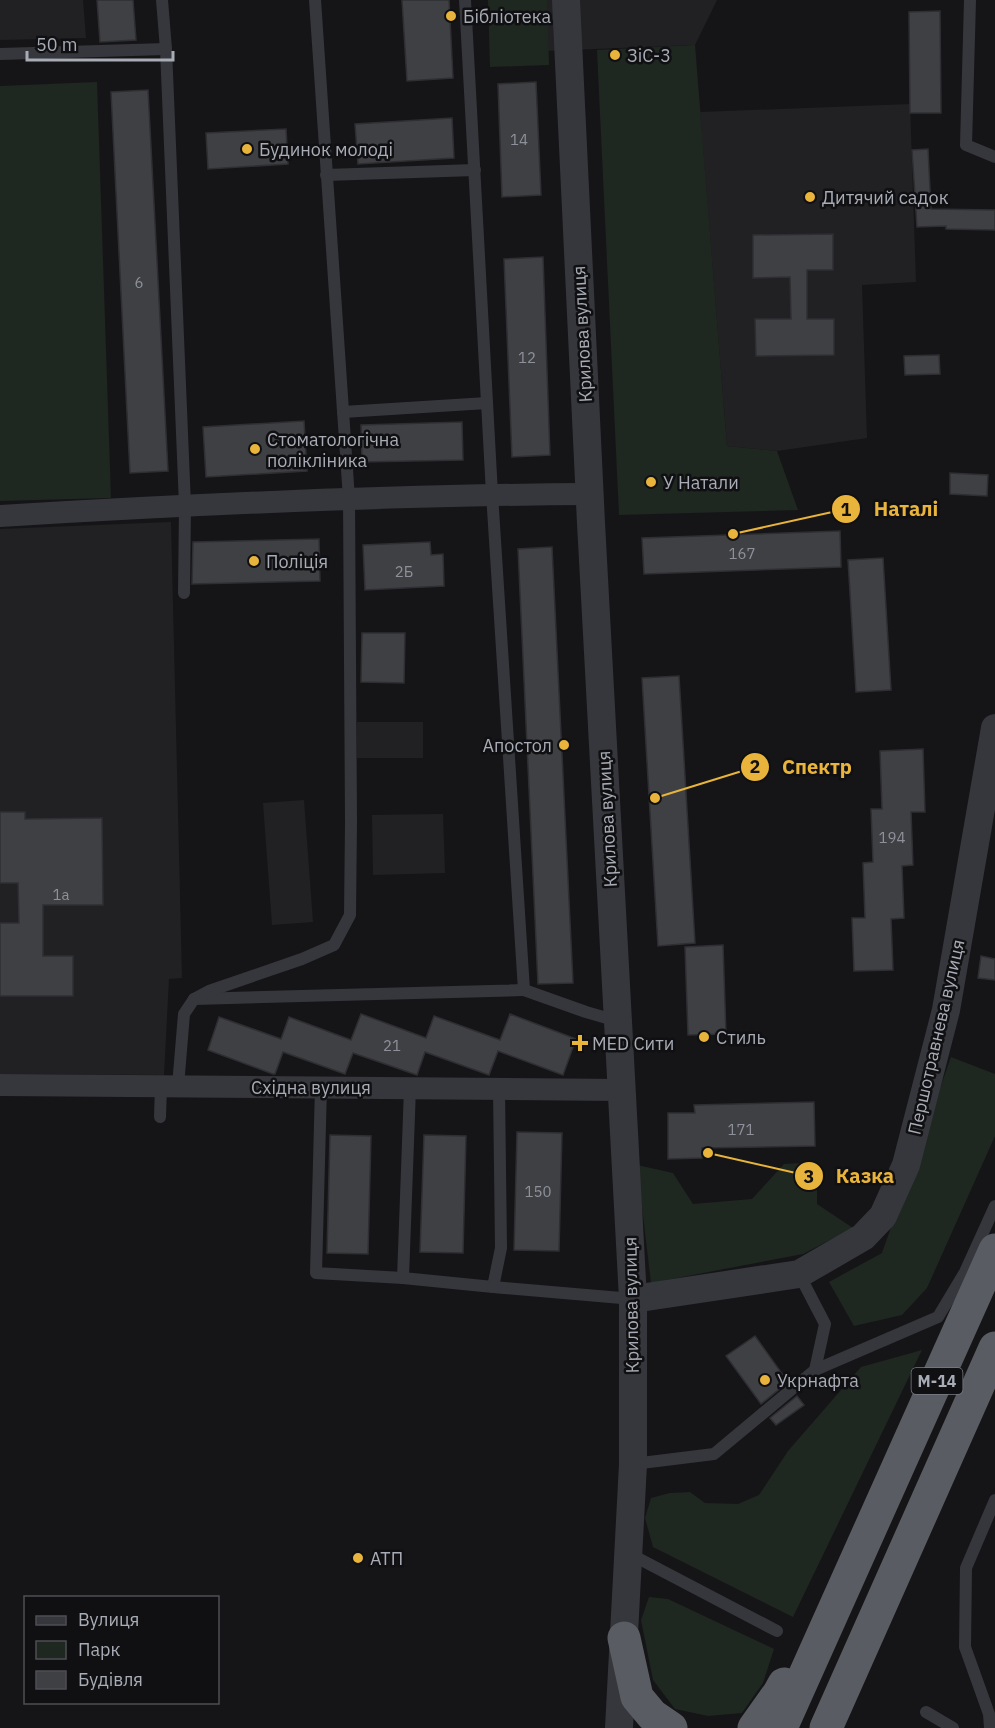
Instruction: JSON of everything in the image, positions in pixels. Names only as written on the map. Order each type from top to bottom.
[{"type":"highway","name":"М-14","points":[[781,1728],[995,1250]]},
{"type":"highway","name":"М-14","points":[[826,1728],[995,1348]]},
{"type":"highway","points":[[754,1728],[779,1693],[839,1566],[878,1512]]},
{"type":"highway","points":[[624,1638],[637,1697],[652,1715],[671,1728]]},
{"type":"street","name":"Крилова вулиця","points":[[566,0],[633,1299],[633,1464],[619,1728]]},
{"type":"street","points":[[0,516],[185,505],[492,494],[590,494]]},
{"type":"street","name":"Першотравнева вулиця","points":[[633,1299],[799,1274],[863,1237],[883,1216],[906,1165],[946,1010],[995,728]]},
{"type":"street","name":"Східна вулиця","points":[[0,1085],[622,1089]]},
{"type":"lane","points":[[162,0],[185,505],[184,593]]},
{"type":"lane","points":[[160,1117],[170,1086],[184,1014],[195,999],[209,991],[302,959],[334,945],[350,915],[349,499],[315,0]]},
{"type":"lane","points":[[465,0],[492,494],[524,990]]},
{"type":"lane","points":[[970,0],[966,145],[995,157]]},
{"type":"lane","points":[[0,54],[166,49]]},
{"type":"lane","points":[[326,175],[475,170]]},
{"type":"lane","points":[[343,412],[487,403]]},
{"type":"lane","points":[[195,999],[524,990],[618,1021]]},
{"type":"lane","points":[[321,1087],[316,1273],[403,1278],[633,1299]]},
{"type":"lane","points":[[403,1278],[410,1088]]},
{"type":"lane","points":[[493,1287],[501,1248],[499,1089]]},
{"type":"lane","points":[[633,1464],[714,1454],[815,1370],[938,1317],[965,1272],[995,1206]]},
{"type":"lane","points":[[799,1274],[825,1324],[815,1370]]},
{"type":"lane","points":[[990,1728],[989,1714],[965,1647],[966,1568],[995,1500]]},
{"type":"lane","points":[[628,1554],[777,1631]]},
{"type":"lane","points":[[926,1712],[953,1728]]},
{"type":"shaded area","points":[[0,0],[83,0],[86,38],[0,40]]},
{"type":"shaded area","points":[[543,0],[717,0],[695,45],[545,51]]},
{"type":"shaded area","name":"Дитячий садок","points":[[910,104],[916,282],[862,285],[867,438],[777,451],[727,446],[700,112]]},
{"type":"shaded area","points":[[171,522],[182,978],[169,979],[164,1075],[0,1074],[0,529]]},
{"type":"shaded area","points":[[357,722],[423,722],[423,758],[357,758]]},
{"type":"shaded area","points":[[304,800],[313,922],[272,925],[263,803]]},
{"type":"shaded area","points":[[443,814],[445,873],[373,875],[372,815]]},
{"type":"green space","points":[[488,0],[547,0],[549,65],[490,67]]},
{"type":"green space","points":[[695,45],[727,446],[777,451],[798,510],[619,515],[597,50]]},
{"type":"green space","points":[[97,82],[111,498],[0,501],[0,86]]},
{"type":"green space","points":[[951,1057],[995,1074],[995,1136],[927,1288],[902,1315],[854,1326],[829,1282],[882,1253]]},
{"type":"green space","points":[[817,1162],[817,1204],[853,1228],[803,1254],[651,1283],[637,1165],[673,1173],[693,1204],[752,1199],[784,1164]]},
{"type":"green space","points":[[922,1350],[793,1617],[653,1547],[645,1518],[651,1498],[670,1493],[690,1492],[705,1503],[738,1504],[759,1495],[788,1451],[861,1367]]},
{"type":"green space","points":[[649,1597],[668,1599],[774,1649],[763,1683],[742,1713],[708,1716],[675,1709],[653,1680],[641,1620]]},
{"type":"building","points":[[97,0],[133,0],[136,40],[100,42]]},
{"type":"building","points":[[402,0],[449,0],[453,78],[407,81]]},
{"type":"building","points":[[940,11],[941,113],[910,113],[909,12]]},
{"type":"building","points":[[536,82],[541,195],[502,197],[498,84]]},
{"type":"building","points":[[148,90],[168,471],[130,473],[111,92]]},
{"type":"building","points":[[452,118],[454,158],[358,164],[355,124]]},
{"type":"building","name":"Будинок молоді","points":[[286,129],[288,164],[208,169],[206,133]]},
{"type":"building","points":[[928,149],[931,209],[995,210],[995,230],[946,229],[946,226],[917,227],[912,150]]},
{"type":"building","points":[[833,234],[833,270],[807,270],[807,319],[834,319],[834,355],[756,356],[755,319],[791,319],[790,277],[753,278],[753,235]]},
{"type":"building","points":[[543,257],[550,455],[512,457],[504,259]]},
{"type":"building","points":[[939,355],[940,374],[905,375],[904,356]]},
{"type":"building","name":"Стоматологічна полікліника","points":[[304,421],[307,471],[206,477],[203,427]]},
{"type":"building","points":[[462,422],[463,460],[362,462],[361,425]]},
{"type":"building","points":[[950,473],[988,475],[987,496],[950,494]]},
{"type":"building","points":[[840,531],[841,567],[644,574],[642,538]]},
{"type":"building","name":"Поліція","points":[[319,539],[320,581],[192,584],[193,542]]},
{"type":"building","points":[[430,542],[431,555],[443,554],[444,586],[365,590],[363,545]]},
{"type":"building","points":[[552,547],[573,983],[538,984],[518,549]]},
{"type":"building","points":[[883,558],[891,690],[856,692],[848,560]]},
{"type":"building","points":[[362,633],[405,633],[404,683],[361,682]]},
{"type":"building","points":[[679,676],[695,943],[658,946],[642,678]]},
{"type":"building","points":[[923,749],[925,812],[911,812],[913,865],[902,866],[904,918],[891,919],[893,970],[854,971],[852,918],[865,918],[863,863],[873,862],[871,809],[882,809],[880,751]]},
{"type":"building","points":[[0,812],[25,812],[25,819],[102,818],[103,905],[43,905],[43,956],[73,956],[73,996],[0,996],[0,923],[19,923],[18,883],[0,883]]},
{"type":"building","points":[[723,945],[726,1034],[688,1035],[685,947]]},
{"type":"building","points":[[981,956],[995,959],[995,980],[978,978]]},
{"type":"building","points":[[361,1014],[426,1038],[434,1016],[500,1040],[510,1014],[576,1039],[563,1075],[498,1051],[489,1075],[425,1052],[417,1075],[353,1053],[345,1074],[283,1052],[275,1074],[273,1074],[208,1050],[219,1017],[281,1039],[289,1017],[351,1040]]},
{"type":"building","points":[[814,1102],[815,1146],[702,1148],[702,1158],[668,1159],[668,1113],[695,1113],[694,1105]]},
{"type":"building","points":[[517,1132],[562,1133],[559,1251],[514,1250]]},
{"type":"building","points":[[330,1135],[371,1136],[368,1254],[327,1253]]},
{"type":"building","points":[[424,1135],[466,1136],[463,1253],[420,1252]]},
{"type":"building","name":"Укрнафта","points":[[755,1336],[788,1382],[761,1404],[726,1356]]},
{"type":"building","points":[[797,1396],[804,1405],[776,1425],[770,1418]]},
{"type":"place","name":"Бібліотека","points":[[451,16]]},
{"type":"place","name":"ЗіС-3","points":[[615,55]]},
{"type":"place","name":"Будинок молоді","points":[[247,149]]},
{"type":"place","name":"Дитячий садок","points":[[810,197]]},
{"type":"place","name":"Стоматологічна полікліника","points":[[255,449]]},
{"type":"place","name":"У Натали","points":[[651,482]]},
{"type":"place","name":"Наталі","points":[[733,534]]},
{"type":"place","name":"Поліція","points":[[254,561]]},
{"type":"place","name":"Апостол","points":[[564,745]]},
{"type":"place","name":"Спектр","points":[[655,798]]},
{"type":"place","name":"Стиль","points":[[704,1037]]},
{"type":"place","name":"MED Сити","points":[[580,1043]]},
{"type":"place","name":"Казка","points":[[708,1153]]},
{"type":"place","name":"Укрнафта","points":[[765,1380]]},
{"type":"place","name":"АТП","points":[[358,1558]]}]
